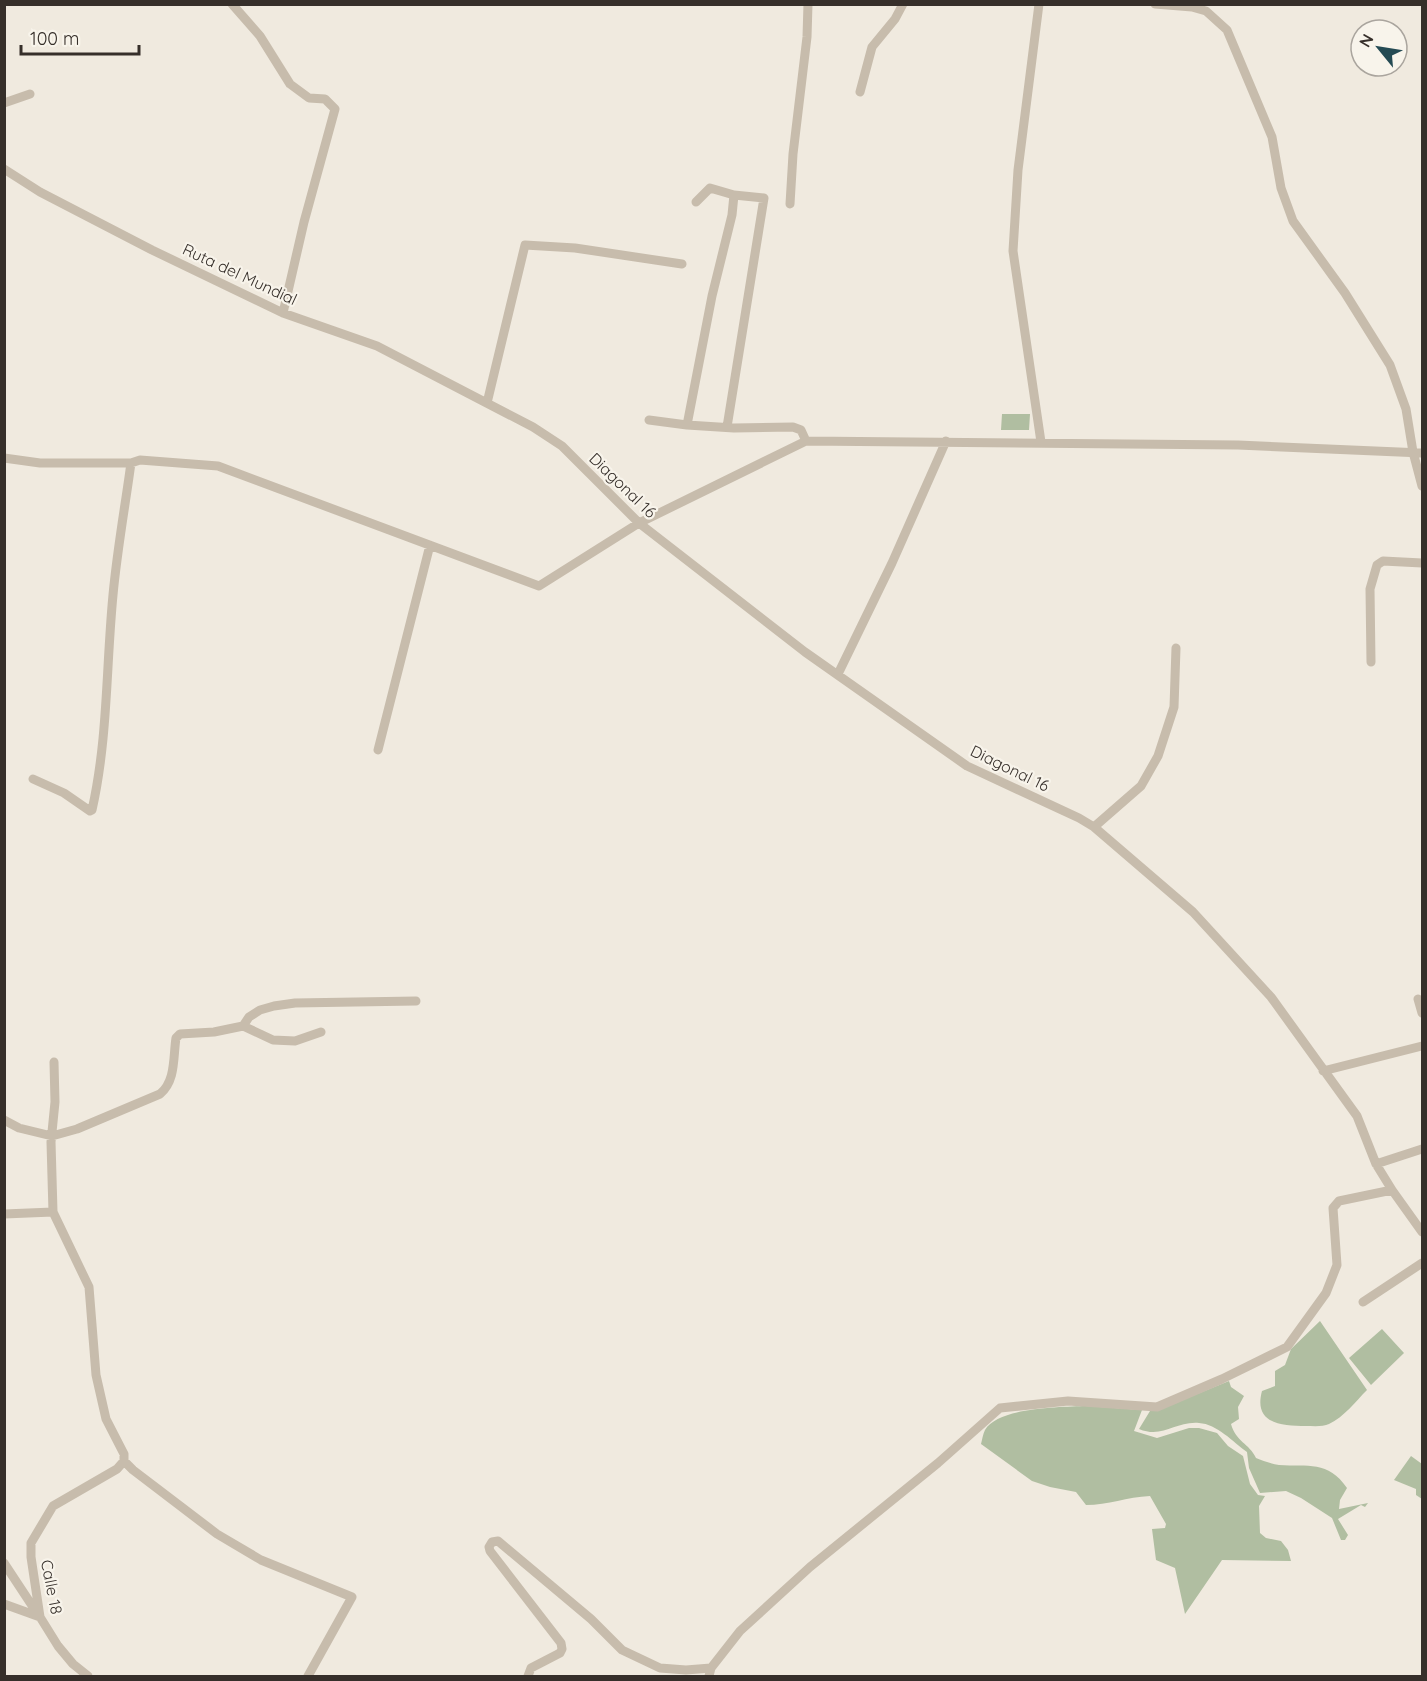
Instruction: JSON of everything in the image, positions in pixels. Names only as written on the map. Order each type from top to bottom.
[{"type":"street","points":[[232,4],[260,36],[290,84],[309,98],[325,99],[335,109],[304,222],[283,313]]},
{"type":"street","points":[[790,204],[807,37],[808,4]]},
{"type":"street","points":[[860,92],[872,47],[896,20],[903,4]]},
{"type":"street","points":[[1039,4],[1018,170],[1013,251],[1041,442]]},
{"type":"street","points":[[1155,4],[1192,6],[1206,11],[1227,30],[1272,137],[1281,188],[1293,221],[1346,293],[1390,365],[1418,452],[1422,486]]},
{"type":"street","points":[[4,103],[30,94]]},
{"type":"street","name":"Ruta del Mundial","points":[[4,170],[76,211],[283,313],[377,346],[468,393]]},
{"type":"street","points":[[696,202],[710,188],[734,195],[764,198],[728,427]]},
{"type":"street","points":[[687,425],[712,296],[732,215],[734,195]]},
{"type":"street","points":[[487,403],[525,245],[575,248],[682,264]]},
{"type":"street","name":"Diagonal 16","points":[[468,393],[533,427],[562,446],[639,523],[805,652],[967,766],[1094,827],[1193,912],[1271,997],[1316,1057],[1323,1071],[1357,1116],[1376,1164],[1422,1232]]},
{"type":"street","points":[[649,420],[728,427],[793,427],[801,430],[806,441]]},
{"type":"street","points":[[4,458],[40,463],[131,463],[140,460],[218,466],[539,585],[639,523],[806,441],[1238,445],[1418,452]]},
{"type":"street","points":[[838,674],[892,563],[946,441]]},
{"type":"street","points":[[33,779],[48,784],[90,811],[93,810],[108,691],[113,596],[131,463]]},
{"type":"street","points":[[378,750],[430,545]]},
{"type":"street","points":[[1371,662],[1370,590],[1377,565],[1383,561],[1422,563]]},
{"type":"street","points":[[1094,827],[1141,786],[1158,756],[1174,707],[1176,648]]},
{"type":"street","points":[[1418,999],[1422,1013]]},
{"type":"street","points":[[243,1026],[249,1017],[260,1010],[274,1006],[296,1003],[416,1001]]},
{"type":"street","points":[[4,1120],[19,1128],[52,1136],[77,1129],[160,1094],[167,1089],[171,1080],[176,1038],[180,1034],[214,1032],[243,1026],[273,1040],[295,1041],[321,1032]]},
{"type":"street","points":[[1323,1071],[1422,1046]]},
{"type":"street","points":[[54,1062],[53,1212],[89,1287],[96,1375],[106,1419],[124,1454],[123,1461],[217,1534],[261,1560],[352,1597],[309,1677]]},
{"type":"street","points":[[1376,1164],[1422,1149]]},
{"type":"street","points":[[528,1677],[531,1668],[560,1653],[561,1643],[490,1551],[489,1547],[492,1542],[498,1541],[591,1619],[622,1650],[660,1668],[710,1672],[740,1631],[810,1567],[938,1463],[1000,1408],[1068,1401],[1157,1407],[1222,1379],[1287,1347],[1326,1293],[1337,1266],[1333,1208],[1339,1201],[1392,1190]]},
{"type":"street","points":[[4,1214],[53,1212]]},
{"type":"street","points":[[1363,1302],[1422,1263]]},
{"type":"street","name":"Calle 18","points":[[88,1677],[58,1646],[40,1617],[31,1543],[53,1506],[117,1469],[123,1461]]},
{"type":"street","points":[[4,1563],[40,1617]]},
{"type":"street","points":[[4,1604],[40,1617]]},
{"type":"green space","points":[[1002,414],[1030,414],[1029,430],[1001,430]]},
{"type":"green space","points":[[1320,1321],[1367,1390],[1344,1413],[1327,1425],[1297,1426],[1272,1421],[1262,1410],[1260,1402],[1262,1391],[1275,1386],[1275,1371],[1285,1365],[1291,1349]]},
{"type":"green space","points":[[1382,1329],[1404,1353],[1371,1385],[1349,1358]]},
{"type":"green space","points":[[1229,1381],[1231,1387],[1244,1396],[1238,1407],[1239,1419],[1231,1424],[1233,1430],[1256,1458],[1279,1465],[1317,1467],[1332,1473],[1347,1488],[1340,1500],[1339,1509],[1368,1503],[1365,1507],[1361,1505],[1338,1519],[1348,1535],[1345,1540],[1341,1540],[1332,1518],[1301,1498],[1286,1491],[1260,1493],[1249,1468],[1247,1452],[1212,1427],[1206,1424],[1191,1423],[1155,1432],[1139,1429],[1150,1411]]},
{"type":"green space","points":[[1086,1406],[1142,1410],[1134,1431],[1157,1438],[1189,1428],[1217,1433],[1228,1446],[1243,1456],[1250,1484],[1258,1495],[1265,1496],[1259,1506],[1260,1533],[1266,1538],[1281,1541],[1288,1550],[1291,1561],[1222,1560],[1185,1614],[1175,1568],[1156,1560],[1152,1529],[1165,1528],[1166,1524],[1150,1496],[1086,1505],[1076,1492],[1032,1481],[981,1444],[985,1430],[992,1422],[1003,1417],[1031,1410]]},
{"type":"green space","points":[[1411,1456],[1422,1464],[1422,1499],[1416,1495],[1416,1489],[1394,1480]]}]
